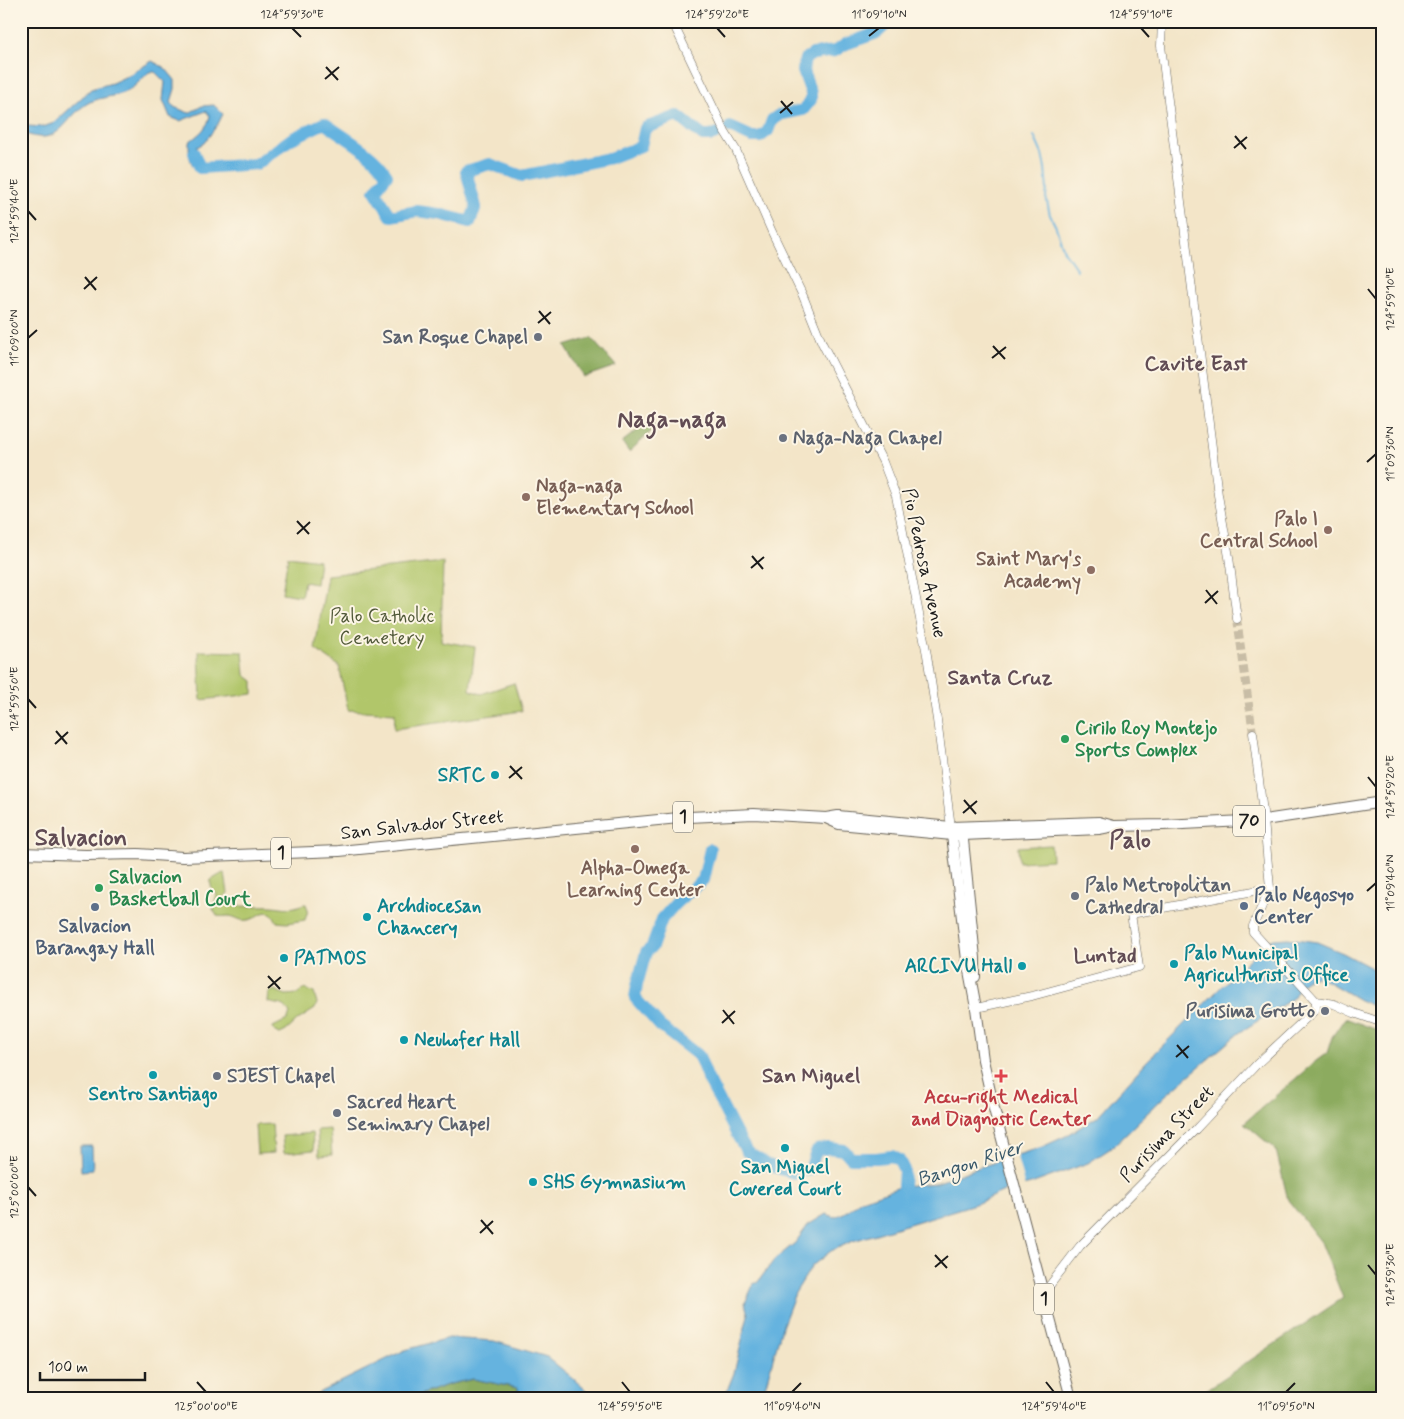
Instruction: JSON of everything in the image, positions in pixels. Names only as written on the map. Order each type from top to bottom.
[{"type":"highway","name":"San Salvador Street","points":[[21,853],[138,854],[192,857],[330,851],[689,817],[754,814],[826,818],[839,824],[957,831],[1098,822],[1114,826],[1164,825],[1264,820],[1383,802]]},
{"type":"highway","name":"1","points":[[957,831],[975,958],[976,1008],[983,1060],[1071,1398]]},
{"type":"main road","name":"Pio Pedrosa Avenue","points":[[672,21],[725,132],[736,150],[772,232],[804,296],[822,343],[883,462],[896,496],[927,655],[957,831]]},
{"type":"main road","points":[[1162,21],[1163,55],[1218,495],[1229,556],[1237,619]]},
{"type":"main road","points":[[1253,733],[1270,888],[1253,932],[1316,1001],[1334,1004],[1383,1023]]},
{"type":"main road","points":[[976,1008],[1032,996],[1139,967],[1131,914],[1270,888]]},
{"type":"main road","name":"Purisima Street","points":[[1043,1294],[1080,1246],[1196,1129],[1257,1064],[1316,1009],[1316,1001]]},
{"type":"green space","points":[[591,338],[616,366],[584,377],[565,346]]},
{"type":"green space","points":[[651,420],[656,427],[629,452],[622,442]]},
{"type":"green space","points":[[288,556],[319,560],[316,584],[304,582],[301,596],[282,593]]},
{"type":"green space","name":"Palo Catholic Cemetery","points":[[443,562],[441,641],[475,647],[470,690],[481,694],[514,683],[522,711],[394,729],[395,713],[348,710],[339,666],[315,649],[327,575]]},
{"type":"green space","points":[[199,651],[243,652],[245,675],[253,681],[253,694],[201,700]]},
{"type":"green space","points":[[1051,845],[1052,860],[1019,862],[1018,847]]},
{"type":"green space","points":[[223,873],[225,874],[228,893],[222,899],[222,902],[239,906],[289,908],[306,904],[308,910],[305,920],[287,923],[277,922],[272,914],[267,912],[252,919],[244,920],[229,916],[217,916],[213,909],[217,894],[212,888],[211,880]]},
{"type":"green space","points":[[304,988],[314,993],[317,1003],[315,1009],[298,1020],[286,1031],[280,1034],[275,1032],[273,1027],[287,1020],[290,1014],[283,1006],[268,1002],[269,993],[274,990],[286,995],[298,994]]},
{"type":"green space","points":[[1345,1018],[1383,1032],[1383,1398],[1194,1398],[1343,1298],[1321,1242],[1288,1200],[1276,1150],[1244,1123],[1327,1053],[1332,1037]]},
{"type":"green space","points":[[272,1124],[274,1153],[257,1154],[255,1125]]},
{"type":"green space","points":[[330,1129],[332,1155],[319,1156],[317,1130]]},
{"type":"green space","points":[[312,1133],[314,1150],[284,1153],[282,1136]]},
{"type":"green space","points":[[473,1379],[518,1388],[519,1398],[411,1398],[450,1384]]},
{"type":"water","points":[[152,61],[165,68],[175,80],[175,89],[171,102],[174,107],[189,113],[202,106],[214,105],[223,114],[204,143],[197,147],[198,154],[204,165],[197,171],[190,158],[189,142],[205,128],[210,116],[206,111],[180,121],[170,117],[163,100],[165,82],[155,72],[149,72],[128,91],[90,102],[54,134],[45,137],[21,132],[21,123],[28,126],[43,127],[54,123],[91,89],[112,83]]},
{"type":"water","points":[[1288,938],[1317,942],[1383,974],[1383,1010],[1359,1000],[1320,977],[1311,977],[1301,984],[1293,998],[1239,1033],[1167,1094],[1111,1148],[1088,1163],[1031,1184],[1004,1191],[978,1203],[853,1241],[831,1251],[812,1266],[795,1293],[782,1327],[762,1398],[724,1398],[734,1373],[748,1315],[745,1303],[754,1283],[757,1283],[774,1260],[795,1243],[808,1225],[826,1214],[834,1217],[844,1213],[861,1200],[903,1186],[936,1183],[1042,1147],[1066,1136],[1097,1117],[1147,1061],[1266,942],[1274,939]]},
{"type":"water","points":[[80,1146],[92,1146],[93,1170],[81,1171]]},
{"type":"water","points":[[449,1338],[494,1341],[547,1357],[595,1398],[541,1398],[531,1393],[531,1398],[519,1398],[518,1388],[473,1379],[450,1384],[411,1398],[308,1398],[405,1350]]},
{"type":"pier","points":[[1016,1153],[1025,1188],[1007,1193],[999,1159]]},
{"type":"waterway","points":[[730,127],[752,137],[760,137],[768,131],[772,120],[779,115],[803,110],[811,100],[811,93],[803,71],[805,59],[813,54],[835,51],[846,44],[877,33],[890,21]]},
{"type":"waterway","points":[[194,153],[200,168],[257,164],[291,139],[324,123],[358,146],[382,168],[387,175],[375,191],[391,216],[417,211],[439,214],[470,222],[476,207],[466,171],[490,164],[522,176],[610,158],[641,146],[645,128],[678,116],[703,136],[711,136],[718,133]]},
{"type":"waterway","points":[[1034,136],[1042,154],[1045,168],[1046,197],[1050,215],[1064,251],[1077,270]]},
{"type":"waterway","name":"Bangon River","points":[[710,849],[703,880],[676,903],[662,919],[652,947],[646,952],[635,998],[660,1026],[699,1056],[707,1077],[747,1152],[768,1165],[794,1173],[810,1170],[817,1150],[829,1148],[844,1150],[851,1158],[892,1156],[899,1160],[904,1170],[903,1186]]},
{"type":"tunnel","points":[[1237,619],[1253,733]]},
{"type":"place","name":"San Roque Chapel","points":[[538,337]]},
{"type":"place","name":"Naga-Naga Chapel","points":[[783,438]]},
{"type":"place","name":"Naga-naga Elementary School","points":[[526,497]]},
{"type":"place","name":"Palo I Central School","points":[[1328,530]]},
{"type":"place","name":"Saint Mary's Academy","points":[[1091,570]]},
{"type":"place","name":"Cirilo Roy Montejo Sports Complex","points":[[1065,739]]},
{"type":"place","name":"SRTC","points":[[495,775]]},
{"type":"place","name":"Alpha-Omega Learning Center","points":[[635,849]]},
{"type":"place","name":"Salvacion Basketball Court","points":[[99,888]]},
{"type":"place","name":"Palo Metropolitan Cathedral","points":[[1075,896]]},
{"type":"place","name":"Palo Negosyo Center","points":[[1244,906]]},
{"type":"place","name":"Salvacion Barangay Hall","points":[[95,907]]},
{"type":"place","name":"Archdiocesan Chancery","points":[[367,917]]},
{"type":"place","name":"PATMOS","points":[[284,958]]},
{"type":"place","name":"Palo Municipal Agriculturist's Office","points":[[1174,964]]},
{"type":"place","name":"ARCIVU Hall","points":[[1022,966]]},
{"type":"place","name":"Purisima Grotto","points":[[1325,1011]]},
{"type":"place","name":"Neuhofer Hall","points":[[404,1040]]},
{"type":"place","name":"Sentro Santiago","points":[[153,1075]]},
{"type":"place","name":"SJEST Chapel","points":[[217,1076]]},
{"type":"place","name":"Accu-right Medical and Diagnostic Center","points":[[1001,1076]]},
{"type":"place","name":"Sacred Heart Seminary Chapel","points":[[337,1113]]},
{"type":"place","name":"San Miguel Covered Court","points":[[785,1148]]},
{"type":"place","name":"SHS Gymnasium","points":[[533,1182]]},
{"type":"district","name":"Cavite East","points":[[1196,364]]},
{"type":"district","name":"Naga-naga","points":[[672,420]]},
{"type":"district","name":"Santa Cruz","points":[[1000,678]]},
{"type":"district","name":"Salvacion","points":[[81,838]]},
{"type":"district","name":"Palo","points":[[1130,841]]},
{"type":"district","name":"Luntad","points":[[1105,956]]},
{"type":"district","name":"San Miguel","points":[[811,1076]]}]
